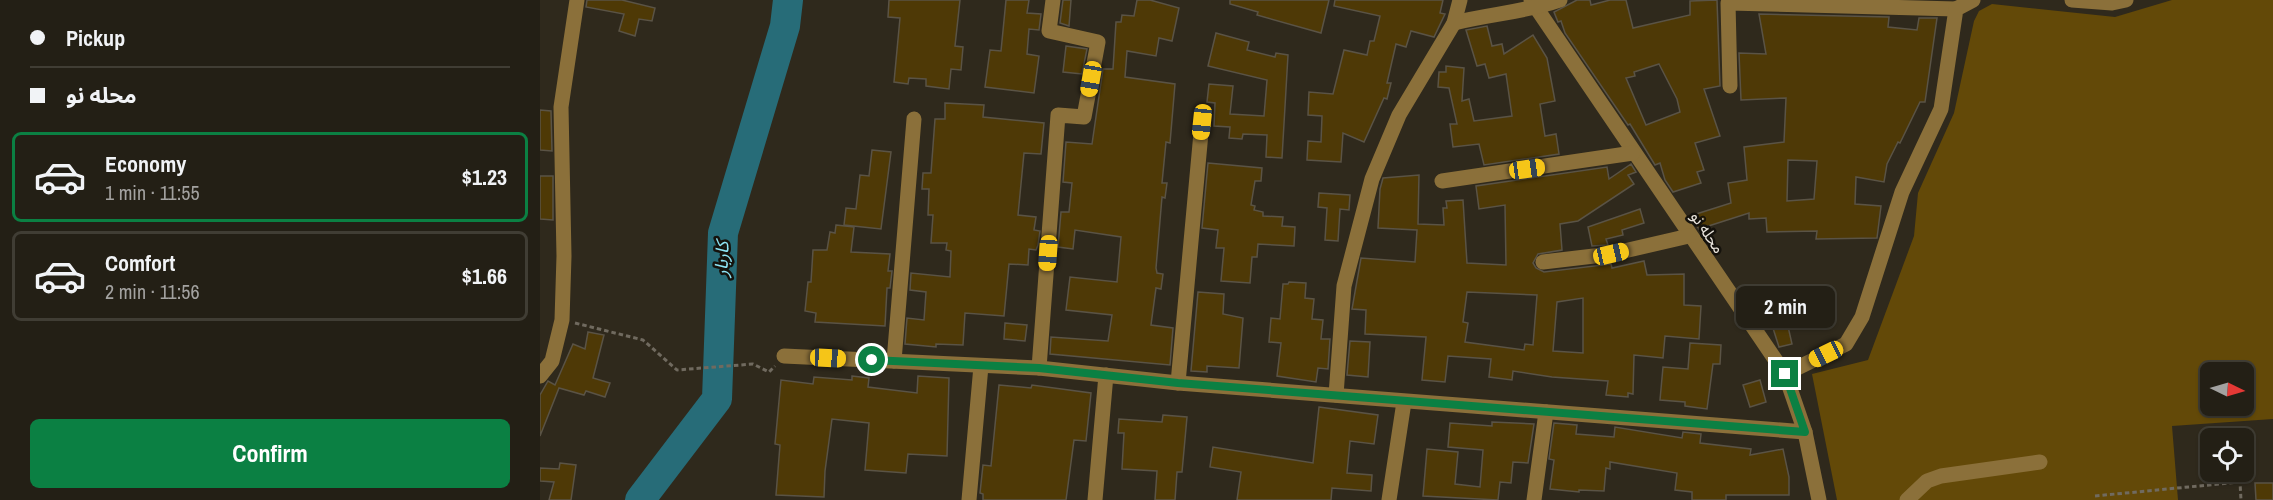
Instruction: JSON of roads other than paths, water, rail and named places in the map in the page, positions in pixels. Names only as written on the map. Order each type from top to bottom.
[{"type":"street","points":[[540,376],[552,361],[562,320],[564,256],[561,107],[578,0]]},
{"type":"street","points":[[1039,368],[1058,115],[1084,117],[1098,42],[1049,31],[1053,0]]},
{"type":"street","points":[[1336,395],[1344,286],[1372,179],[1399,115],[1454,23],[1460,0]]},
{"type":"street","points":[[1454,23],[1495,12],[1560,0]]},
{"type":"street","points":[[1730,86],[1728,3],[1956,9],[1973,0]]},
{"type":"street","points":[[2072,0],[2112,3],[2126,0]]},
{"type":"street","name":"محله نو","points":[[1534,4],[1689,236],[1785,374],[1805,432],[1819,500]]},
{"type":"street","points":[[1785,374],[1846,344],[1862,317],[1902,192],[1941,109],[1956,9]]},
{"type":"street","points":[[894,361],[914,119]]},
{"type":"street","points":[[1178,383],[1202,122]]},
{"type":"street","points":[[1442,181],[1633,153]]},
{"type":"street","points":[[1543,262],[1611,254],[1689,236]]},
{"type":"street","points":[[784,356],[1039,368],[1178,383],[1404,402],[1805,432]]},
{"type":"street","points":[[969,500],[981,366]]},
{"type":"street","points":[[1095,500],[1106,375]]},
{"type":"street","points":[[1389,500],[1404,402]]},
{"type":"street","points":[[1534,500],[1546,412]]},
{"type":"street","points":[[1907,500],[1927,481],[1941,476],[2040,462]]},
{"type":"waterway","name":"کاربار","points":[[640,500],[717,399],[723,233],[785,26],[788,0]]}]
